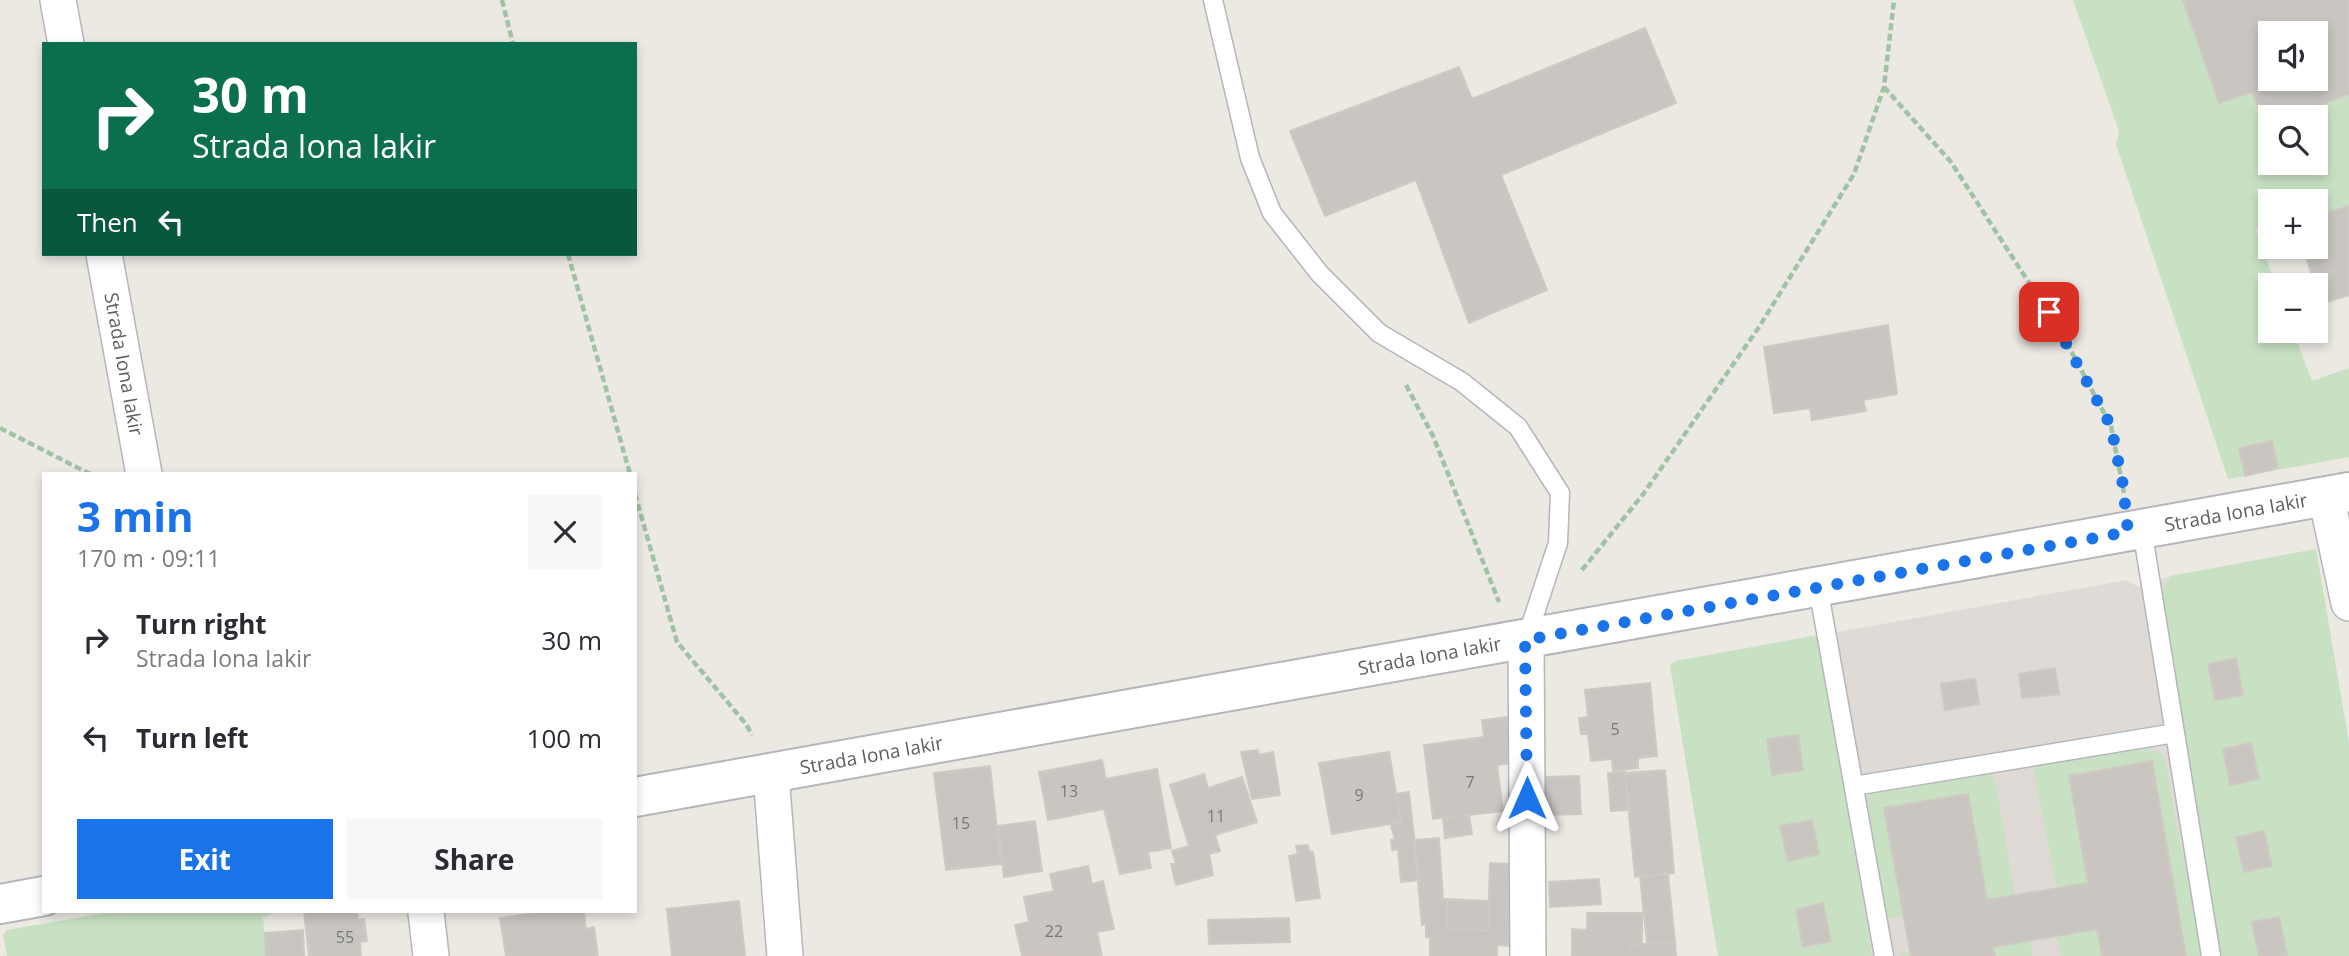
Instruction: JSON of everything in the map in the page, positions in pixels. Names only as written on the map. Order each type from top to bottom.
[{"type":"street","points":[[58,0],[66,42]]},
{"type":"street","name":"Strada Iona Iakir","points":[[104,256],[144,472]]},
{"type":"street","points":[[2337,494],[2349,603]]},
{"type":"street","name":"Strada Iona Iakir","points":[[637,797],[2337,494]]},
{"type":"street","points":[[1521,641],[1528,956]]},
{"type":"street","points":[[771,774],[785,956]]},
{"type":"street","points":[[0,904],[42,896]]},
{"type":"street","points":[[426,913],[431,956]]},
{"type":"lane","points":[[1213,0],[1250,158],[1272,213],[1320,274],[1379,333],[1462,382],[1518,427],[1560,493],[1558,543],[1521,641]]},
{"type":"lane","points":[[2135,531],[2175,733],[2211,956]]},
{"type":"lane","points":[[1818,587],[1884,956]]},
{"type":"lane","points":[[1854,786],[2175,733]]},
{"type":"path","points":[[502,0],[512,42]]},
{"type":"path","points":[[1576,577],[1644,493],[1759,327],[1854,174],[1884,87],[1894,0]]},
{"type":"path","points":[[1884,87],[1951,162],[2062,334],[2111,426],[2135,531]]},
{"type":"path","points":[[569,256],[629,472]]},
{"type":"path","points":[[1379,333],[1433,436],[1521,641]]},
{"type":"path","points":[[0,428],[86,472]]},
{"type":"path","points":[[637,501],[677,642],[746,724],[771,774]]},
{"type":"shaded area","points":[[2316,549],[2349,744],[2349,956],[1718,956],[1670,665],[1676,661],[2127,580],[2138,587],[2171,576]]},
{"type":"green space","points":[[2073,0],[2349,0],[2349,206],[2328,213],[2328,189],[2258,189],[2256,230],[2258,259],[2267,259],[2272,273],[2258,273],[2258,343],[2298,343],[2312,381],[2349,368],[2349,457],[2228,479],[2116,144],[2119,131]]},
{"type":"green space","points":[[2316,549],[2349,744],[2349,956],[2220,956],[2159,596],[2171,576]]},
{"type":"green space","points":[[1818,635],[1872,956],[1718,956],[1670,665],[1676,661]]},
{"type":"green space","points":[[2143,747],[2162,754],[2165,761],[2202,956],[2061,956],[2057,937],[2066,934],[2034,773],[2035,764]]},
{"type":"green space","points":[[1983,772],[1992,773],[1996,784],[2023,942],[2030,941],[2033,956],[1895,956],[1910,952],[1903,916],[1886,919],[1866,790]]},
{"type":"green space","points":[[104,913],[273,913],[263,918],[267,956],[7,956],[3,935],[7,930]]},
{"type":"building","points":[[2183,0],[2349,0],[2349,94],[2320,105],[2258,107],[2252,92],[2219,103]]},
{"type":"building","points":[[1645,28],[1676,103],[1501,175],[1547,290],[1469,323],[1416,180],[1325,216],[1290,131],[1459,67],[1472,99]]},
{"type":"building","points":[[2349,206],[2349,295],[2328,302],[2328,273],[2311,273],[2307,259],[2328,259],[2328,213]]},
{"type":"building","points":[[1888,325],[1897,394],[1863,400],[1866,411],[1812,420],[1810,408],[1774,413],[1764,347]]},
{"type":"building","points":[[2272,441],[2278,468],[2245,476],[2239,448]]},
{"type":"building","points":[[2236,658],[2243,695],[2215,700],[2208,664]]},
{"type":"building","points":[[2055,668],[2059,694],[2022,698],[2019,674]]},
{"type":"building","points":[[1975,679],[1979,704],[1945,710],[1941,684]]},
{"type":"building","points":[[1650,683],[1657,756],[1638,758],[1638,768],[1613,771],[1612,759],[1591,761],[1588,734],[1581,734],[1579,718],[1588,717],[1585,690]]},
{"type":"building","points":[[1507,717],[1513,763],[1497,765],[1503,811],[1433,819],[1424,745],[1484,737],[1482,720]]},
{"type":"building","points":[[1798,735],[1803,770],[1772,775],[1767,739]]},
{"type":"building","points":[[2251,743],[2259,779],[2230,785],[2223,749]]},
{"type":"building","points":[[1258,750],[1259,755],[1273,752],[1280,795],[1252,799],[1241,752]]},
{"type":"building","points":[[1389,752],[1401,822],[1332,834],[1319,763]]},
{"type":"building","points":[[1102,760],[1106,779],[1157,769],[1171,848],[1148,852],[1151,868],[1120,874],[1104,809],[1048,820],[1039,772]]},
{"type":"building","points":[[2152,761],[2186,956],[2102,956],[2097,929],[1993,947],[1995,956],[1911,956],[1884,808],[1968,794],[1987,900],[2088,883],[2069,776]]},
{"type":"building","points":[[990,766],[1001,864],[946,870],[934,773]]},
{"type":"building","points":[[1665,770],[1674,873],[1635,877],[1625,773]]},
{"type":"building","points":[[1625,772],[1629,810],[1611,811],[1608,773]]},
{"type":"building","points":[[1204,774],[1208,788],[1242,777],[1257,822],[1215,835],[1220,851],[1209,854],[1213,875],[1176,885],[1171,864],[1176,864],[1172,851],[1189,846],[1170,785]]},
{"type":"building","points":[[1579,776],[1581,814],[1544,815],[1542,777]]},
{"type":"building","points":[[1409,792],[1419,880],[1401,882],[1398,849],[1392,850],[1391,840],[1395,839],[1390,823],[1401,822],[1396,794]]},
{"type":"building","points":[[1469,815],[1472,834],[1445,838],[1443,818]]},
{"type":"building","points":[[1812,820],[1819,854],[1788,861],[1780,826]]},
{"type":"building","points":[[1035,821],[1042,871],[1004,877],[998,826]]},
{"type":"building","points":[[2264,831],[2272,866],[2244,872],[2236,837]]},
{"type":"building","points":[[1439,838],[1443,899],[1448,899],[1447,928],[1488,931],[1490,863],[1509,864],[1509,946],[1497,945],[1497,956],[1430,956],[1430,937],[1426,937],[1426,924],[1422,925],[1414,840]]},
{"type":"building","points":[[1308,845],[1309,852],[1313,852],[1320,898],[1296,901],[1289,856],[1298,854],[1296,846]]},
{"type":"building","points":[[1088,866],[1092,884],[1103,881],[1114,929],[1097,932],[1102,956],[1022,955],[1015,925],[1029,922],[1024,897],[1054,891],[1050,874]]},
{"type":"building","points":[[1668,874],[1675,942],[1647,944],[1640,876]]},
{"type":"building","points":[[1599,879],[1601,904],[1550,907],[1549,882]]},
{"type":"building","points":[[1448,899],[1488,901],[1488,931],[1447,928]]},
{"type":"building","points":[[739,901],[745,956],[672,956],[667,909]]},
{"type":"building","points":[[1823,903],[1831,941],[1803,947],[1796,910]]},
{"type":"building","points":[[304,913],[357,913],[358,920],[364,919],[367,941],[360,942],[361,956],[309,956]]},
{"type":"building","points":[[537,913],[584,913],[586,929],[594,927],[598,956],[506,956],[500,918]]},
{"type":"building","points":[[1587,913],[1642,913],[1642,944],[1630,945],[1630,956],[1572,956],[1572,929],[1587,930]]},
{"type":"building","points":[[2279,917],[2287,955],[2259,956],[2252,922]]},
{"type":"building","points":[[1289,918],[1290,942],[1209,944],[1208,920]]},
{"type":"building","points":[[303,930],[304,956],[266,956],[265,933]]},
{"type":"building","points":[[1675,942],[1676,956],[1630,956],[1630,945]]},
{"type":"route","points":[[1527,798],[1525,640],[2128,532],[2123,485],[2111,426],[2049,312]]}]
